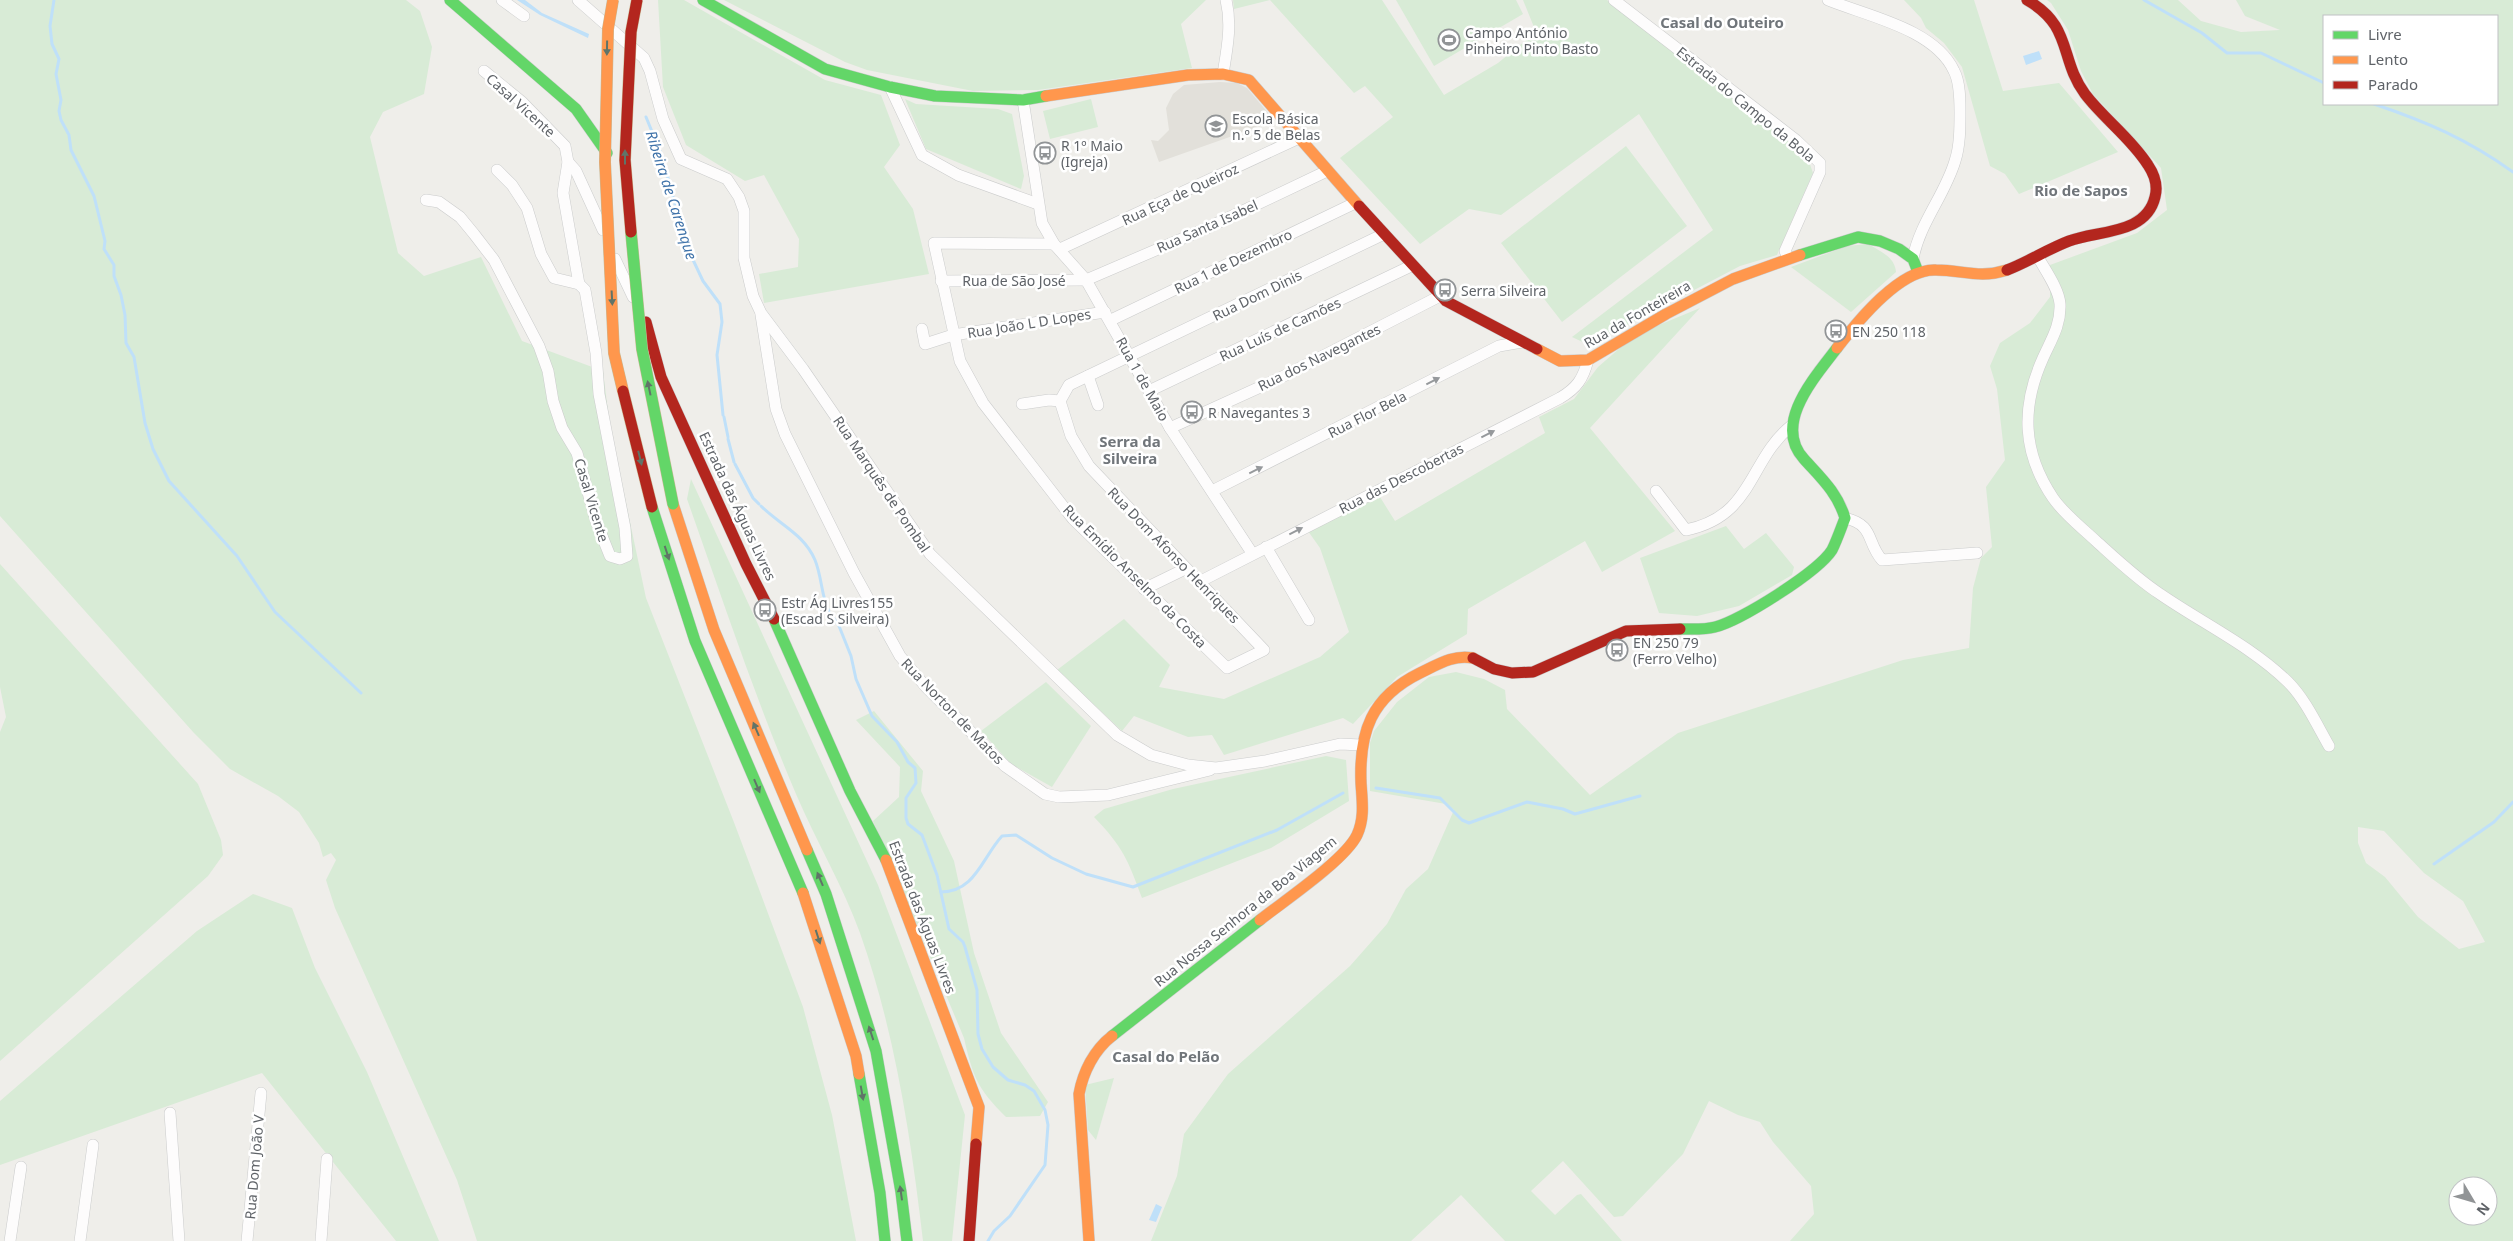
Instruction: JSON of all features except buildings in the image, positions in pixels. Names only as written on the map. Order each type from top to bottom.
[{"type":"main road","name":"Estrada das Águas Livres","points":[[450,0],[542,77],[576,109],[609,155],[619,178],[628,249],[661,377],[746,564],[785,640],[850,791],[894,879],[979,1107],[968,1241]]},
{"type":"main road","points":[[613,0],[608,29],[605,162],[614,352],[652,507],[695,641],[808,905],[856,1056],[880,1193],[885,1241]]},
{"type":"main road","points":[[637,0],[631,32],[625,160],[642,349],[673,504],[714,630],[826,894],[865,1014],[876,1051],[902,1192],[907,1241]]},
{"type":"main road","name":"Rua da Fonteireira","points":[[702,0],[825,69],[890,87],[936,96],[1023,100],[1088,88],[1188,76],[1223,74],[1248,80],[1255,85],[1355,203],[1440,296],[1522,342],[1560,360],[1570,362],[1588,360],[1703,294],[1788,258],[1858,237],[1880,241],[1913,259]]},
{"type":"main road","points":[[1845,518],[1836,495],[1796,452],[1791,436],[1791,426],[1802,398],[1837,348],[1867,312],[1890,290],[1918,272],[1930,270],[1987,275],[2014,268],[2061,244],[2138,224],[2154,205],[2156,188],[2150,166],[2098,111],[2084,92],[2069,63],[2058,28],[2043,10],[2027,0]]},
{"type":"main road","points":[[1913,259],[1918,272]]},
{"type":"main road","name":"Rua Nossa Senhora da Boa Viagem","points":[[1089,1241],[1078,1104],[1079,1087],[1087,1064],[1106,1041],[1346,852],[1357,835],[1363,814],[1360,745],[1364,732],[1374,714],[1390,694],[1414,676],[1453,657],[1472,657],[1494,669],[1512,673],[1532,672],[1626,632],[1713,628],[1735,620],[1772,597],[1817,565],[1830,551],[1845,518]]},
{"type":"street","points":[[502,0],[524,16]]},
{"type":"street","name":"Rua Marquês de Pombal","points":[[578,0],[644,58],[650,71],[663,119],[681,159],[727,179],[739,197],[744,211],[744,258],[753,296],[761,313],[780,333],[840,417],[915,526],[930,554],[1009,627],[1043,662],[1122,735],[1151,755],[1188,765],[1216,764],[1302,754],[1340,744],[1360,745]]},
{"type":"street","points":[[1223,74],[1228,42],[1226,0]]},
{"type":"street","name":"Estrada do Campo da Bola","points":[[1614,0],[1796,140],[1820,163],[1820,172],[1785,251],[1788,258]]},
{"type":"street","points":[[1831,1],[1914,33],[1943,54],[1955,72],[1960,101],[1960,129],[1956,161],[1916,244],[1913,259]]},
{"type":"street","name":"Casal Vicente","points":[[426,200],[439,202],[460,217],[494,260],[539,346],[548,371],[553,401],[559,419],[577,453],[596,520],[610,556],[620,558],[627,556],[625,528],[599,394],[596,353],[585,290],[579,284],[563,193],[568,162],[565,146],[522,102],[484,71]]},
{"type":"street","points":[[890,87],[922,155],[958,175],[1038,204]]},
{"type":"street","name":"Rua 1 de Maio","points":[[1023,100],[1042,223],[1057,246],[1086,280],[1170,428],[1252,553]]},
{"type":"street","name":"Rua Eça de Queiroz","points":[[1057,246],[1299,138]]},
{"type":"street","points":[[568,162],[576,171],[586,190],[623,279],[645,320]]},
{"type":"street","points":[[497,170],[512,185],[526,208],[541,254],[554,278],[579,284]]},
{"type":"street","name":"Rua Santa Isabel","points":[[1086,280],[1207,228],[1327,171]]},
{"type":"street","name":"Rua 1 de Dezembro","points":[[1108,316],[1355,203]]},
{"type":"street","name":"Rua Dom Dinis","points":[[1130,357],[1384,234]]},
{"type":"street","name":"Rua Emídio Anselmo da Costa","points":[[1057,246],[934,242],[957,362],[983,403],[1073,519],[1227,668]]},
{"type":"street","points":[[2038,257],[2056,289],[2060,304],[2057,329],[2034,377],[2027,413],[2030,452],[2045,484],[2054,499],[2070,518],[2122,565],[2159,594],[2264,662],[2289,683],[2313,717],[2329,746]]},
{"type":"street","name":"Rua Luís de Camões","points":[[1149,392],[1411,266]]},
{"type":"street","name":"Rua de São José","points":[[941,280],[1086,280]]},
{"type":"street","name":"Rua dos Navegantes","points":[[1170,428],[1280,378],[1440,296]]},
{"type":"street","name":"Rua Norton de Matos","points":[[761,313],[776,409],[786,434],[854,573],[900,656],[913,672],[1005,766],[1045,794],[1059,797],[1108,795],[1146,788],[1216,764]]},
{"type":"street","name":"Rua João L D Lopes","points":[[922,329],[925,344],[953,335],[1108,316]]},
{"type":"street","name":"Rua Flor Bela","points":[[1212,491],[1499,346],[1522,342]]},
{"type":"street","points":[[1022,404],[1049,400],[1060,401],[1069,384],[1130,357]]},
{"type":"street","name":"Rua das Descobertas","points":[[1199,582],[1252,553],[1576,389],[1584,375],[1588,360]]},
{"type":"street","points":[[1088,376],[1098,405]]},
{"type":"street","name":"Rua Dom Afonso Henriques","points":[[1060,401],[1071,436],[1089,466],[1264,650],[1227,668]]},
{"type":"street","points":[[1656,491],[1686,530],[1698,527],[1729,511],[1740,499],[1778,436],[1791,426]]},
{"type":"street","points":[[1845,518],[1857,521],[1869,532],[1882,560],[1977,553]]},
{"type":"street","points":[[1266,547],[1309,620]]},
{"type":"street","points":[[1144,589],[1185,569]]},
{"type":"street","name":"Rua Dom João V","points":[[247,1241],[261,1093]]},
{"type":"street","points":[[170,1113],[179,1241]]},
{"type":"street","points":[[80,1241],[93,1145]]},
{"type":"street","points":[[321,1241],[327,1159]]},
{"type":"street","points":[[10,1241],[21,1167]]},
{"type":"shaded area","name":"Escola Básica n.º 5 de Belas","points":[[1220,82],[1237,83],[1247,88],[1275,121],[1159,162],[1151,140],[1158,141],[1169,130],[1166,108],[1173,94],[1184,85]]},
{"type":"green space","points":[[0,0],[406,0],[420,11],[432,47],[424,94],[383,112],[370,137],[398,253],[424,276],[481,257],[522,341],[603,371],[610,427],[646,598],[735,825],[803,1007],[832,1115],[856,1241],[477,1241],[457,1180],[335,908],[326,880],[336,860],[331,853],[323,857],[319,843],[299,812],[278,796],[230,769],[194,733],[0,516]]},
{"type":"green space","points":[[658,0],[684,0],[825,80],[881,95],[900,145],[884,167],[913,209],[929,274],[764,303],[759,274],[798,267],[799,239],[764,175],[745,181],[686,145],[663,87]]},
{"type":"green space","points":[[724,0],[1206,0],[1181,24],[1192,68],[1038,90],[973,91],[867,70],[845,62]]},
{"type":"green space","points":[[1233,0],[1270,0],[1234,9]]},
{"type":"green space","points":[[1270,0],[1382,0],[1444,95],[1498,63],[1536,32],[1523,0],[1607,0],[1807,156],[1813,173],[1777,255],[1740,266],[1589,345],[1572,337],[1713,230],[1639,114],[1501,215],[1469,209],[1420,244],[1340,158],[1393,117],[1365,86],[1354,93]]},
{"type":"green space","name":"Campo António Pinheiro Pinto Basto","points":[[1396,0],[1516,0],[1523,14],[1434,66]]},
{"type":"green space","points":[[1904,0],[1974,0],[2003,91],[2059,83],[2118,152],[2019,194],[2005,174],[1990,166],[1962,67],[1944,43],[1926,28],[1921,18]]},
{"type":"green space","points":[[2047,0],[2178,0],[2201,21],[2241,32],[2280,30],[2245,16],[2236,0],[2513,0],[2513,1241],[1790,1241],[1814,1214],[1811,1186],[1773,1142],[1760,1122],[1738,1115],[1709,1101],[1683,1154],[1623,1216],[1614,1217],[1563,1161],[1531,1191],[1555,1215],[1577,1195],[1581,1194],[1622,1241],[1505,1241],[1461,1195],[1411,1241],[1151,1241],[1177,1176],[1184,1134],[1228,1074],[1350,966],[1387,924],[1406,889],[1428,869],[1454,810],[1446,804],[1370,791],[1370,743],[1374,731],[1397,702],[1429,677],[1456,672],[1484,679],[1505,690],[1507,709],[1590,795],[1678,733],[1903,660],[1969,648],[1973,588],[1981,558],[1992,547],[1986,487],[2005,460],[1997,389],[1990,366],[2000,343],[2030,323],[2050,297],[2050,265],[2137,233],[2167,210],[2161,168],[2093,94],[2081,71],[2068,30],[2051,3]],"holes":[[[2358,827],[2384,831],[2424,873],[2463,901],[2485,942],[2459,949],[2418,917],[2385,877],[2366,863],[2358,843]]]},
{"type":"green space","points":[[905,99],[916,104],[998,109],[1012,114],[1024,176],[1021,189],[926,149]]},
{"type":"green space","points":[[1091,99],[1098,127],[1050,139],[1043,111]]},
{"type":"green space","points":[[1626,146],[1687,226],[1562,322],[1501,243]]},
{"type":"green space","points":[[1868,244],[1890,258],[1896,272],[1851,312],[1791,267],[1847,246]]},
{"type":"green space","points":[[1700,308],[1590,428],[1675,531],[1602,572],[1585,541],[1468,609],[1467,634],[1397,677],[1353,724],[1343,718],[1224,755],[1212,735],[1188,737],[1134,716],[1122,731],[1057,670],[1124,619],[1170,665],[1159,687],[1224,699],[1320,657],[1349,632],[1320,548],[1308,531],[1380,497],[1395,521],[1545,433],[1539,417],[1574,399],[1598,367],[1635,335]]},
{"type":"green space","points":[[691,479],[878,885],[965,1115],[952,1241],[923,1241],[913,1163],[900,1086],[883,1008],[872,970],[853,915],[796,794],[753,685],[687,499]]},
{"type":"green space","points":[[1726,526],[1744,549],[1766,533],[1794,567],[1792,575],[1739,606],[1697,616],[1659,613],[1640,558]]},
{"type":"green space","points":[[0,564],[198,784],[221,840],[223,855],[208,876],[0,1061],[0,732],[6,717],[0,687]]},
{"type":"green space","points":[[1046,682],[1091,726],[1052,787],[1011,764],[981,731]]},
{"type":"green space","points":[[874,711],[923,771],[921,791],[954,861],[974,953],[1001,1033],[1048,1102],[1040,1116],[1006,1117],[982,1090],[970,1063],[964,1038],[873,821],[899,797],[900,767],[856,720]]},
{"type":"green space","points":[[1326,756],[1346,760],[1349,801],[1271,848],[1142,898],[1124,855],[1112,837],[1094,817],[1104,809],[1173,789]]},
{"type":"green space","points":[[253,894],[292,908],[315,968],[367,1072],[439,1241],[396,1241],[262,1073],[0,1165],[0,1101],[197,931]]},
{"type":"green space","points":[[1114,1078],[1096,1140],[1088,1130],[1085,1085]]},
{"type":"water","points":[[517,0],[525,0],[542,13],[589,34],[588,38],[540,15]]},
{"type":"water","points":[[2039,51],[2042,59],[2026,65],[2023,56]]},
{"type":"water","points":[[1156,1204],[1162,1207],[1156,1222],[1149,1220]]},
{"type":"waterway","points":[[54,0],[50,26],[52,44],[59,59],[56,74],[61,100],[59,111],[61,120],[69,135],[71,150],[94,196],[105,241],[104,249],[114,265],[114,276],[121,295],[125,315],[126,343],[134,357],[145,423],[153,449],[169,481],[237,556],[275,612],[361,693]]},
{"type":"waterway","points":[[2144,0],[2202,33],[2227,53],[2261,53],[2323,83]]},
{"type":"waterway","points":[[2377,105],[2446,132],[2496,160],[2513,172]]},
{"type":"waterway","name":"Ribeira de Carenque","points":[[646,117],[662,156],[686,245],[703,281],[720,304],[722,322],[717,355],[723,415]]},
{"type":"waterway","name":"Ribeira de Carenque","points":[[724,417],[728,437]]},
{"type":"waterway","name":"Ribeira de Carenque","points":[[728,439],[734,462]]},
{"type":"waterway","name":"Ribeira de Carenque","points":[[735,464],[753,498],[759,504]]},
{"type":"waterway","name":"Ribeira de Carenque","points":[[761,506],[805,543],[815,560],[829,612]]},
{"type":"waterway","name":"Ribeira de Carenque","points":[[832,616],[839,626],[851,656],[856,679],[872,716],[897,742],[908,762],[915,768],[916,783],[906,798],[906,818],[908,824],[922,835],[937,875],[949,929],[963,942],[965,947],[977,990],[978,1034],[982,1049],[993,1067],[1008,1080],[1025,1085],[1034,1091],[1045,1110],[1048,1125],[1045,1165],[1010,1216],[994,1231],[988,1241]]},
{"type":"waterway","points":[[1376,788],[1440,798],[1462,820],[1469,823],[1527,802],[1563,809],[1575,814],[1640,796]]},
{"type":"waterway","points":[[941,892],[953,890],[970,880],[1002,836],[1016,835],[1052,858],[1086,874],[1133,887],[1277,830],[1343,793]]},
{"type":"waterway","points":[[2434,864],[2494,822],[2513,802]]},
{"type":"traffic: fast","points":[[450,0],[576,109],[607,153]]},
{"type":"traffic: fast","points":[[703,0],[825,69],[890,87],[935,96],[1023,100],[1046,96]]},
{"type":"traffic: fast","points":[[631,232],[642,349],[673,504]]},
{"type":"traffic: fast","points":[[1800,255],[1858,237],[1880,241],[1899,249],[1913,259],[1918,272]]},
{"type":"traffic: fast","points":[[1680,629],[1711,628],[1742,616],[1795,582],[1824,559],[1832,550],[1845,518],[1838,500],[1804,459],[1795,445],[1793,431],[1800,401],[1837,348]]},
{"type":"traffic: fast","points":[[652,507],[695,641],[803,893]]},
{"type":"traffic: fast","points":[[774,619],[850,791],[886,860]]},
{"type":"traffic: fast","points":[[807,850],[826,894],[876,1051],[901,1192],[907,1241]]},
{"type":"traffic: fast","points":[[1112,1036],[1260,920]]},
{"type":"traffic: fast","points":[[859,1074],[880,1193],[885,1241]]},
{"type":"traffic: slow","points":[[613,0],[608,29],[605,162],[614,353],[623,391]]},
{"type":"traffic: slow","points":[[1046,96],[1188,75],[1223,74],[1249,80],[1359,206]]},
{"type":"traffic: slow","points":[[1537,349],[1560,361],[1588,360],[1666,314],[1733,279],[1800,255]]},
{"type":"traffic: slow","points":[[1837,348],[1880,298],[1908,278],[1922,272],[1936,270],[1979,274],[1997,273],[2007,270]]},
{"type":"traffic: slow","points":[[673,504],[714,630],[807,850]]},
{"type":"traffic: slow","points":[[1260,920],[1327,868],[1340,856],[1357,835],[1362,816],[1362,748],[1371,718],[1379,705],[1390,693],[1420,673],[1452,659],[1473,658]]},
{"type":"traffic: slow","points":[[886,860],[979,1107],[976,1144]]},
{"type":"traffic: slow","points":[[803,893],[856,1056],[859,1074]]},
{"type":"traffic: slow","points":[[1089,1241],[1079,1094],[1090,1062],[1112,1036]]},
{"type":"traffic: jam","points":[[631,232],[625,160],[631,32],[637,0]]},
{"type":"traffic: jam","points":[[2007,270],[2069,241],[2131,225],[2142,218],[2150,209],[2156,193],[2154,176],[2141,155],[2092,103],[2077,81],[2064,44],[2052,21],[2042,10],[2027,0]]},
{"type":"traffic: jam","points":[[1359,206],[1446,301],[1537,349]]},
{"type":"traffic: jam","points":[[646,322],[661,377],[746,564],[774,619]]},
{"type":"traffic: jam","points":[[623,391],[652,507]]},
{"type":"traffic: jam","points":[[1473,658],[1494,669],[1512,673],[1533,672],[1626,631],[1680,629]]},
{"type":"traffic: jam","points":[[969,1241],[976,1144]]},
{"type":"place","name":"Campo António Pinheiro Pinto Basto","points":[[1449,40]]},
{"type":"place","name":"Escola Básica n.º 5 de Belas","points":[[1216,126]]},
{"type":"place","name":"R 1º Maio (Igreja)","points":[[1045,153]]},
{"type":"place","name":"Serra Silveira","points":[[1445,290]]},
{"type":"place","name":"EN 250 118","points":[[1836,331]]},
{"type":"place","name":"R Navegantes 3","points":[[1192,412]]},
{"type":"place","name":"Estr Ág Livres155 (Escad S Silveira)","points":[[765,610]]},
{"type":"place","name":"EN 250 79 (Ferro Velho)","points":[[1617,650]]},
{"type":"district","name":"Casal do Outeiro","points":[[1722,22]]},
{"type":"district","name":"Rio de Sapos","points":[[2081,190]]},
{"type":"district","name":"Serra da Silveira","points":[[1130,450]]},
{"type":"district","name":"Casal do Pelão","points":[[1166,1056]]}]
